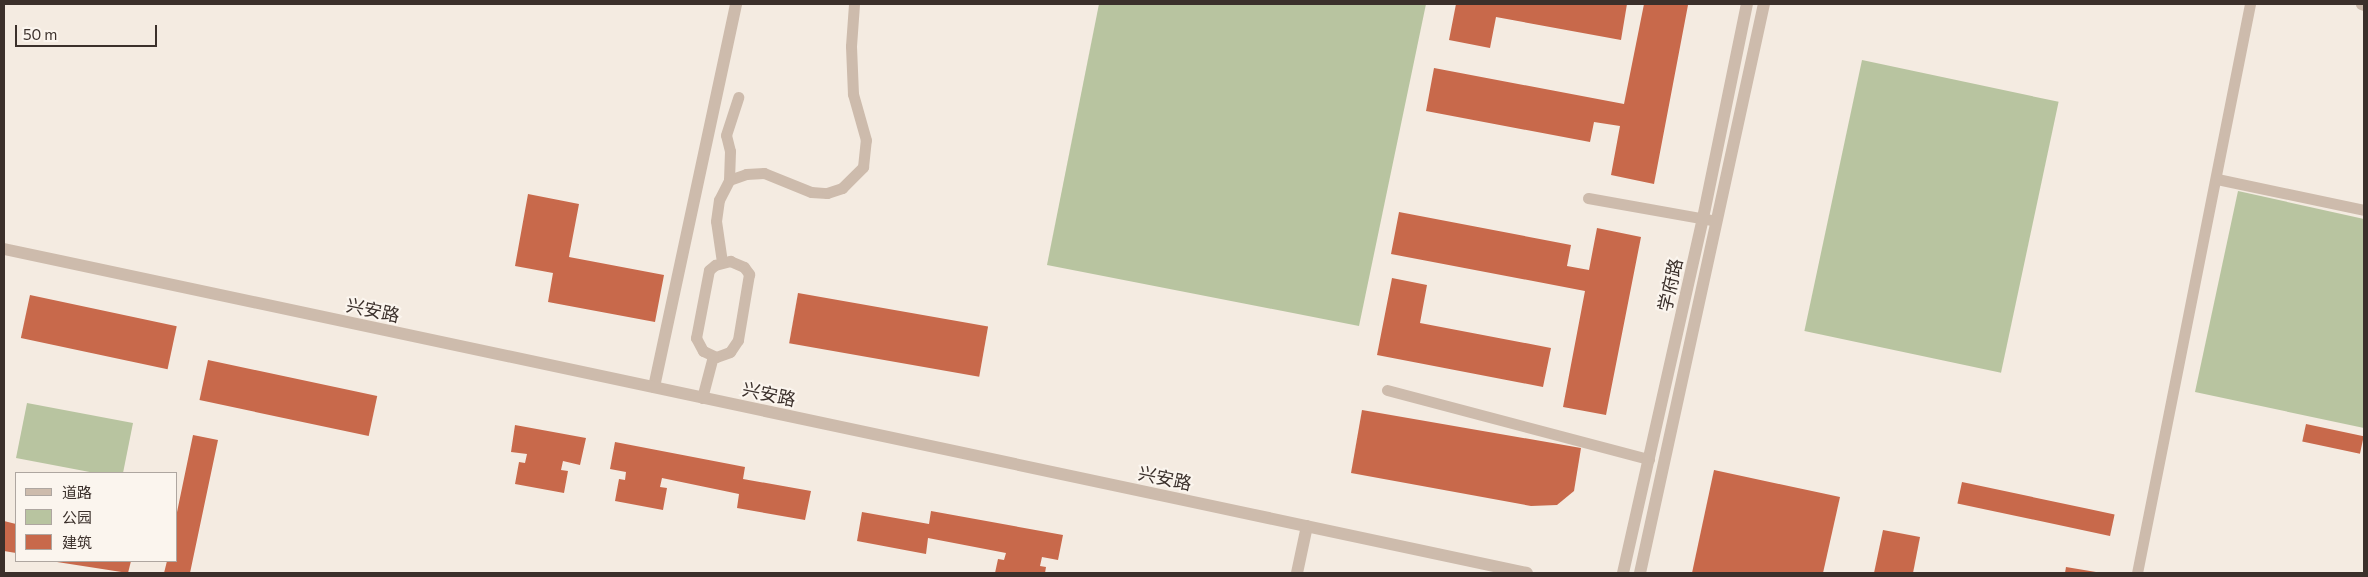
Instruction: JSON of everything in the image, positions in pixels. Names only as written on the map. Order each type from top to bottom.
[{"type":"street","points":[[654,387],[736,4]]},
{"type":"street","name":"学府路","points":[[1623,573],[1703,218],[1747,4]]},
{"type":"street","name":"学府路","points":[[1640,573],[1719,221],[1764,4]]},
{"type":"street","name":"兴安路","points":[[4,249],[1527,573]]},
{"type":"street","points":[[1297,573],[1307,526]]},
{"type":"lane","points":[[728,180],[746,174],[764,173],[811,192],[827,193],[842,188],[862,167],[866,140],[853,94],[851,46],[854,4]]},
{"type":"lane","points":[[2138,573],[2250,4]]},
{"type":"lane","points":[[722,262],[716,222],[719,200],[728,180],[730,151],[726,135],[738,97]]},
{"type":"lane","points":[[2217,179],[2364,210]]},
{"type":"lane","points":[[1588,198],[1719,221]]},
{"type":"lane","points":[[722,262],[737,263],[748,274],[736,347],[724,356],[713,356],[703,351],[696,338],[709,270],[722,262]]},
{"type":"lane","points":[[702,398],[713,356]]},
{"type":"lane","points":[[1388,390],[1649,459]]},
{"type":"green space","points":[[1099,4],[1426,4],[1359,326],[1047,265]]},
{"type":"green space","points":[[1862,60],[2059,102],[2001,373],[1804,331]]},
{"type":"green space","points":[[2238,191],[2364,219],[2364,428],[2195,392]]},
{"type":"green space","points":[[27,403],[133,423],[123,472],[90,472],[16,458]]},
{"type":"building","points":[[1456,4],[1627,4],[1621,40],[1496,17],[1490,48],[1449,40]]},
{"type":"building","points":[[1644,4],[1688,5],[1654,184],[1611,175],[1620,126],[1594,122],[1590,142],[1426,111],[1434,68],[1624,104]]},
{"type":"building","points":[[528,194],[579,204],[569,257],[664,275],[655,322],[548,302],[553,273],[515,266]]},
{"type":"building","points":[[1399,212],[1571,245],[1567,266],[1589,270],[1597,228],[1641,237],[1606,415],[1563,407],[1585,291],[1391,254]]},
{"type":"building","points":[[1392,278],[1427,285],[1420,323],[1551,348],[1543,387],[1377,355]]},
{"type":"building","points":[[798,293],[988,327],[979,377],[789,343]]},
{"type":"building","points":[[30,295],[177,326],[168,369],[21,338]]},
{"type":"building","points":[[208,360],[377,396],[369,436],[199,400]]},
{"type":"building","points":[[1362,410],[1581,448],[1574,491],[1557,505],[1531,506],[1351,473]]},
{"type":"building","points":[[2306,424],[2364,436],[2360,454],[2302,442]]},
{"type":"building","points":[[515,425],[586,438],[580,465],[563,461],[561,470],[568,471],[564,493],[515,484],[519,462],[525,463],[527,454],[511,452]]},
{"type":"building","points":[[193,435],[218,440],[190,573],[164,573],[167,562],[178,562],[178,507]]},
{"type":"building","points":[[615,442],[745,467],[743,479],[811,491],[805,520],[737,508],[739,494],[662,478],[660,487],[667,488],[663,510],[615,501],[619,479],[625,480],[626,472],[610,469]]},
{"type":"building","points":[[1714,470],[1840,497],[1823,573],[1692,573]]},
{"type":"building","points":[[1962,482],[2115,514],[2110,536],[1957,504]]},
{"type":"building","points":[[931,511],[1063,535],[1058,560],[1042,557],[1040,566],[1046,567],[1045,573],[995,573],[998,559],[1004,560],[1006,553],[928,538],[926,554],[857,541],[862,512],[929,524]]},
{"type":"building","points":[[4,521],[15,524],[15,553],[4,551]]},
{"type":"building","points":[[1883,530],[1920,537],[1913,573],[1874,573]]},
{"type":"building","points":[[57,562],[131,562],[128,573]]},
{"type":"building","points":[[2066,567],[2096,572],[2065,573]]}]
